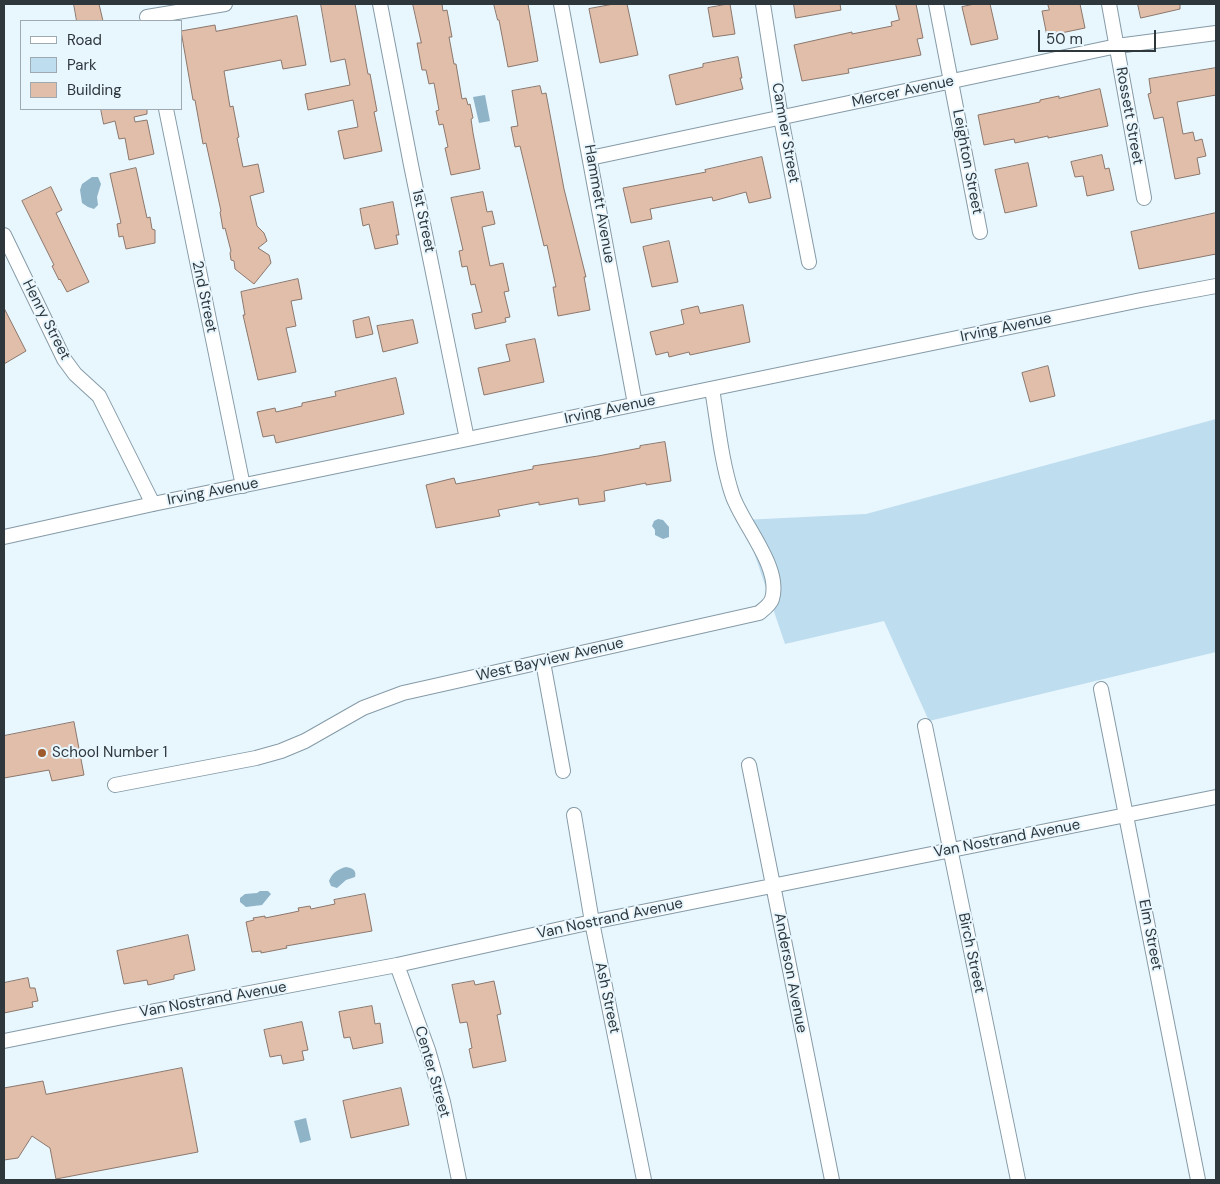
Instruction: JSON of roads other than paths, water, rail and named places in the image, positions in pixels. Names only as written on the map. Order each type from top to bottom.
[{"type":"street","points":[[147,14],[225,4]]},
{"type":"street","name":"1st Street","points":[[380,4],[467,439]]},
{"type":"street","name":"Hammett Avenue","points":[[561,4],[635,404]]},
{"type":"street","name":"Camner Street","points":[[763,4],[809,262]]},
{"type":"street","name":"Leighton Street","points":[[936,4],[980,232]]},
{"type":"street","name":"Rossett Street","points":[[1109,4],[1144,198]]},
{"type":"street","name":"Mercer Avenue","points":[[590,158],[1117,46],[1216,33]]},
{"type":"street","name":"2nd Street","points":[[166,110],[243,486]]},
{"type":"street","name":"Henry Street","points":[[4,235],[64,359],[75,374],[99,396],[153,504]]},
{"type":"street","name":"Irving Avenue","points":[[4,537],[153,504],[635,404],[1216,286]]},
{"type":"street","name":"West Bayview Avenue","points":[[115,785],[256,758],[281,751],[305,741],[363,708],[387,698],[759,613],[767,607],[772,599],[771,573],[765,555],[742,518],[732,496],[725,470],[712,389]]},
{"type":"street","points":[[543,662],[563,771]]},
{"type":"street","name":"Elm Street","points":[[1101,689],[1198,1180]]},
{"type":"street","name":"Birch Street","points":[[925,726],[1018,1180]]},
{"type":"street","name":"Anderson Avenue","points":[[749,765],[832,1180]]},
{"type":"street","name":"Van Nostrand Avenue","points":[[4,1041],[397,965],[592,922],[1216,797]]},
{"type":"street","name":"Ash Street","points":[[574,815],[592,922],[644,1180]]},
{"type":"street","name":"Center Street","points":[[397,965],[431,1058],[443,1102],[459,1180]]},
{"type":"place","name":"School Number 1","points":[[42,753]]}]
